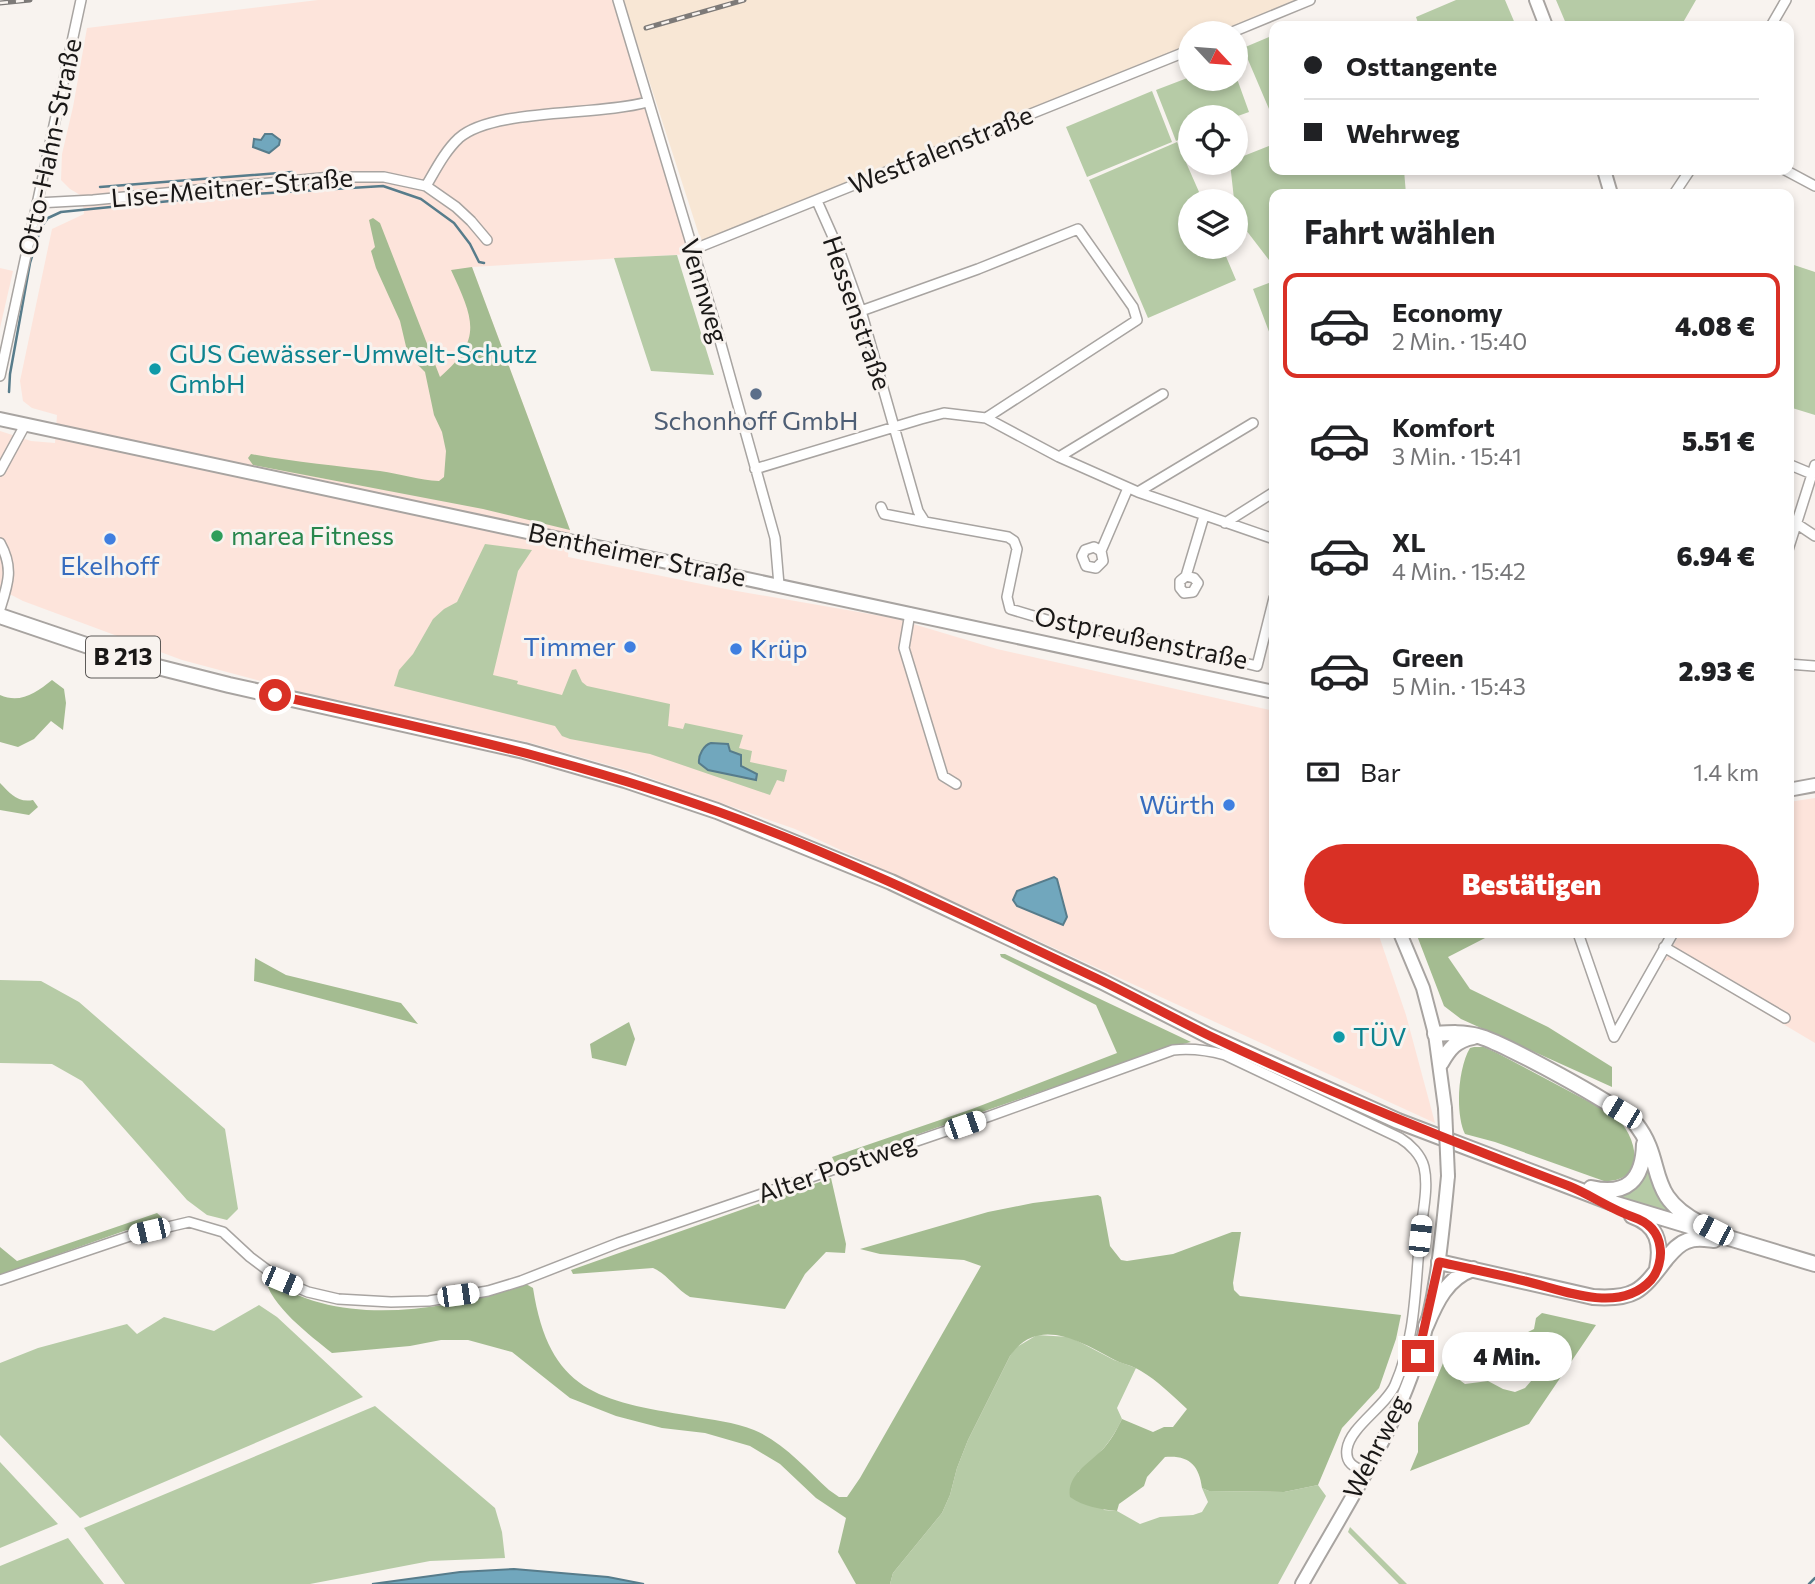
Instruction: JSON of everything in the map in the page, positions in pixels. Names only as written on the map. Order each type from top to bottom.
[{"type":"main road","name":"B 213","points":[[0,612],[18,622],[130,660],[538,755],[625,780],[717,811],[891,882],[1103,982],[1209,1036],[1398,1121],[1588,1193],[1737,1242],[1815,1264]]},
{"type":"main road","points":[[1435,1034],[1465,1033],[1498,1043],[1622,1112],[1637,1125],[1660,1186],[1670,1202],[1690,1218],[1737,1242]]},
{"type":"main road","points":[[1441,1063],[1452,1046],[1463,1039],[1481,1036]]},
{"type":"main road","points":[[1553,1180],[1604,1191],[1623,1188],[1640,1170],[1644,1159],[1644,1139]]},
{"type":"main road","points":[[1439,1262],[1593,1297],[1606,1298],[1634,1293],[1654,1278],[1657,1270],[1660,1247],[1651,1226],[1588,1193]]},
{"type":"main road","points":[[1657,1270],[1680,1244],[1687,1241],[1702,1239],[1737,1242]]},
{"type":"main road","points":[[1426,1326],[1447,1287],[1454,1279],[1473,1269]]},
{"type":"street","name":"Otto-Hahn-Straße","points":[[0,376],[81,0]]},
{"type":"street","name":"Vennweg","points":[[618,0],[777,545],[779,585]]},
{"type":"street","points":[[1248,26],[1310,0]]},
{"type":"street","points":[[1536,0],[1544,21]]},
{"type":"street","points":[[1774,21],[1786,0]]},
{"type":"street","name":"Westfalenstraße","points":[[692,250],[1178,55]]},
{"type":"street","points":[[426,186],[457,139],[478,126],[647,102]]},
{"type":"street","points":[[1794,175],[1815,186]]},
{"type":"street","name":"Lise-Meitner-Straße","points":[[37,203],[57,204],[363,176],[384,177],[426,186],[471,221],[487,240]]},
{"type":"street","name":"Hessenstraße","points":[[817,201],[841,255],[861,311],[895,427]]},
{"type":"street","points":[[861,311],[978,269],[1077,229],[1133,307],[1137,320],[986,418]]},
{"type":"street","points":[[1059,457],[1163,394]]},
{"type":"street","points":[[755,469],[944,413],[986,418],[1059,457],[1128,488],[1269,537]]},
{"type":"street","name":"Bentheimer Straße","points":[[0,419],[1269,691]]},
{"type":"street","points":[[1138,492],[1253,423]]},
{"type":"street","points":[[0,471],[25,425]]},
{"type":"street","points":[[895,427],[918,511],[925,522]]},
{"type":"street","points":[[1794,465],[1814,469],[1794,533]]},
{"type":"street","points":[[1101,551],[1128,488]]},
{"type":"street","points":[[1225,523],[1269,495]]},
{"type":"street","points":[[881,507],[884,514],[925,522]]},
{"type":"street","points":[[1186,576],[1204,516]]},
{"type":"street","name":"Ostpreußenstraße","points":[[925,522],[1007,537],[1014,541],[1017,548],[1007,597],[1007,603],[1014,611],[1257,666],[1269,618]]},
{"type":"street","points":[[1797,524],[1815,536]]},
{"type":"street","points":[[0,543],[10,569],[0,612]]},
{"type":"street","points":[[909,613],[904,648],[943,776],[956,784]]},
{"type":"street","points":[[1794,664],[1814,666]]},
{"type":"street","points":[[1794,789],[1815,785]]},
{"type":"street","name":"Wehrweg","points":[[1302,1584],[1365,1472],[1406,1390],[1426,1326],[1439,1262],[1448,1177],[1441,1063],[1423,988],[1402,938]]},
{"type":"street","points":[[1580,938],[1614,1037],[1669,938]]},
{"type":"street","points":[[1664,947],[1785,1018]]},
{"type":"street","name":"Alter Postweg","points":[[0,1280],[130,1236],[190,1222],[223,1232],[282,1281],[308,1292],[338,1299],[429,1301],[488,1291],[618,1243],[990,1116],[1173,1050],[1211,1051],[1225,1055],[1400,1138],[1413,1149],[1424,1167],[1424,1198],[1413,1326],[1407,1351],[1394,1387],[1355,1433],[1347,1450],[1352,1467],[1365,1472]]},
{"type":"shaded area","points":[[318,0],[618,0],[690,254],[472,267],[570,530],[568,557],[731,590],[893,618],[997,649],[1269,710],[1269,938],[1380,938],[1406,1015],[1435,1123],[795,829],[633,772],[531,743],[302,692],[182,660],[23,601],[0,589],[0,431],[31,441],[55,443],[57,415],[32,408],[23,401],[20,381],[52,229],[84,214],[82,196],[61,180],[62,154],[87,28]]},
{"type":"shaded area","points":[[623,0],[1303,0],[1248,25],[1248,21],[1178,21],[1178,55],[701,241]]},
{"type":"shaded area","points":[[0,268],[13,271],[0,328]]},
{"type":"shaded area","points":[[1815,798],[1815,1043],[1674,959],[1665,961],[1677,938],[1794,938],[1794,801]]},
{"type":"green space","points":[[1456,0],[1505,0],[1514,21],[1417,21],[1416,17]]},
{"type":"green space","points":[[1556,0],[1696,0],[1684,21],[1565,21]]},
{"type":"green space","points":[[1269,37],[1269,109],[1248,60],[1248,46]]},
{"type":"green space","points":[[1178,82],[1178,91],[1241,91],[1246,105],[1178,105],[1176,141],[1156,90]]},
{"type":"green space","points":[[1152,91],[1172,142],[1087,177],[1066,127]]},
{"type":"green space","points":[[1177,142],[1178,175],[1192,175],[1198,189],[1178,189],[1178,259],[1227,259],[1236,280],[1148,318],[1089,180]]},
{"type":"green space","points":[[1269,146],[1269,175],[1404,175],[1406,189],[1269,189],[1269,260],[1248,233],[1248,189],[1233,189],[1231,175],[1248,175],[1248,154]]},
{"type":"green space","points":[[373,218],[380,223],[440,377],[454,363],[469,339],[469,315],[451,270],[472,267],[570,530],[483,509],[253,465],[248,458],[251,454],[439,481],[444,477],[446,451],[442,432],[434,415],[425,372],[408,355],[400,321],[371,251],[375,247],[369,220]]},
{"type":"green space","points":[[677,255],[714,375],[651,371],[614,258]]},
{"type":"green space","points":[[1794,265],[1815,272],[1815,415],[1794,409]]},
{"type":"green space","points":[[1269,283],[1269,332],[1253,289]]},
{"type":"green space","points":[[485,544],[532,550],[518,571],[493,675],[562,695],[572,670],[576,669],[587,686],[670,704],[668,726],[683,729],[685,723],[743,735],[739,748],[752,751],[750,762],[787,770],[784,782],[777,780],[770,795],[650,754],[570,739],[562,736],[555,726],[394,686],[399,670],[413,654],[433,619],[457,602]]},
{"type":"green space","points":[[52,680],[64,689],[66,703],[63,730],[51,721],[34,739],[18,747],[0,742],[0,695],[21,698],[34,693]]},
{"type":"green space","points":[[0,783],[14,796],[22,800],[33,800],[38,807],[29,815],[0,810]]},
{"type":"green space","points":[[1418,938],[1485,938],[1448,957],[1470,989],[1548,1027],[1612,1067],[1612,1087],[1461,1019],[1444,1006]]},
{"type":"green space","points":[[1000,954],[1191,1042],[835,1163],[832,1157],[972,1109],[1117,1053],[1096,1005],[1001,957]]},
{"type":"green space","points":[[255,958],[286,975],[401,1003],[418,1024],[254,981]]},
{"type":"green space","points":[[0,980],[41,981],[79,1002],[225,1129],[238,1209],[227,1220],[207,1215],[187,1200],[82,1081],[52,1064],[0,1063]]},
{"type":"green space","points":[[629,1022],[635,1039],[626,1066],[592,1058],[590,1044]]},
{"type":"green space","points":[[1484,1047],[1497,1053],[1614,1115],[1629,1134],[1633,1145],[1633,1166],[1628,1174],[1604,1181],[1465,1134],[1459,1103],[1461,1078],[1466,1057],[1470,1048]]},
{"type":"green space","points":[[1648,1162],[1670,1210],[1668,1213],[1619,1196]]},
{"type":"green space","points":[[831,1178],[846,1244],[845,1253],[826,1252],[805,1274],[785,1309],[690,1297],[653,1268],[573,1274],[571,1270]]},
{"type":"green space","points":[[1098,1195],[1101,1197],[1110,1246],[1121,1260],[1173,1254],[1232,1232],[1241,1232],[1233,1283],[1234,1290],[1240,1296],[1401,1315],[1396,1339],[1379,1388],[1342,1428],[1318,1485],[1284,1492],[1209,1491],[1202,1488],[1198,1473],[1191,1463],[1180,1458],[1165,1457],[1147,1477],[1144,1486],[1119,1504],[1117,1511],[1087,1505],[1070,1497],[1072,1482],[1076,1476],[1107,1445],[1122,1419],[1153,1432],[1164,1427],[1173,1427],[1187,1409],[1138,1369],[1073,1339],[1046,1335],[1033,1337],[1021,1344],[1010,1356],[968,1440],[942,1513],[893,1573],[890,1584],[856,1584],[838,1552],[846,1518],[816,1498],[780,1464],[750,1446],[705,1433],[662,1428],[616,1416],[570,1398],[512,1352],[468,1340],[441,1340],[410,1346],[332,1353],[282,1309],[268,1288],[265,1277],[294,1294],[326,1304],[393,1310],[461,1301],[526,1284],[533,1288],[551,1350],[566,1370],[583,1385],[630,1404],[731,1423],[754,1430],[784,1449],[829,1490],[839,1497],[847,1497],[981,1266],[964,1260],[880,1254],[860,1249],[988,1212]]},
{"type":"green space","points":[[157,1213],[167,1222],[127,1230],[0,1275],[0,1247],[17,1261]]},
{"type":"green space","points":[[259,1305],[277,1317],[363,1397],[80,1518],[0,1435],[0,1363],[38,1348],[127,1324],[137,1334],[164,1317],[214,1331]]},
{"type":"green space","points":[[1542,1313],[1596,1325],[1529,1424],[1410,1471],[1418,1452],[1418,1423],[1446,1356],[1453,1355],[1455,1372],[1465,1384],[1488,1381],[1515,1392],[1525,1388],[1538,1373],[1535,1357],[1524,1345],[1522,1335],[1534,1329],[1536,1318]]},
{"type":"green space","points":[[1037,1335],[1070,1337],[1114,1360],[1136,1368],[1117,1408],[1122,1419],[1098,1455],[1078,1472],[1104,1510],[1117,1511],[1140,1524],[1160,1517],[1202,1512],[1208,1502],[1202,1488],[1209,1491],[1284,1492],[1318,1485],[1326,1496],[1278,1584],[890,1584],[893,1573],[942,1513],[968,1440],[1010,1356],[1015,1348]]},
{"type":"green space","points":[[375,1406],[495,1508],[502,1532],[505,1558],[430,1561],[310,1584],[125,1584],[84,1528]]},
{"type":"green space","points":[[0,1462],[58,1524],[0,1548]]},
{"type":"green space","points":[[1350,1527],[1407,1584],[1399,1584],[1348,1532]]},
{"type":"green space","points":[[68,1538],[104,1584],[0,1584],[0,1566]]},
{"type":"water","points":[[265,134],[272,134],[280,140],[279,145],[269,153],[253,147],[254,139],[261,140]]},
{"type":"water","points":[[711,743],[728,744],[730,751],[741,755],[741,766],[757,774],[756,780],[708,770],[699,763],[702,751]]},
{"type":"water","points":[[1054,877],[1057,879],[1067,917],[1063,925],[1017,906],[1013,900],[1017,891]]},
{"type":"water","points":[[514,1569],[608,1577],[644,1584],[372,1584],[460,1572]]},
{"type":"waterway","points":[[100,187],[292,172]]},
{"type":"waterway","points":[[9,392],[30,263],[41,227],[48,218],[61,212],[220,196],[383,186],[421,199],[454,223],[470,244],[479,262],[484,263]]},
{"type":"waterway","points":[[1809,1584],[1815,1578]]},
{"type":"railway","points":[[0,3],[30,0]]},
{"type":"railway","points":[[646,28],[744,0]]},
{"type":"place","name":"GUS Gewässer-Umwelt-Schutz GmbH","points":[[155,369]]},
{"type":"place","name":"Schonhoff GmbH","points":[[756,394]]},
{"type":"place","name":"marea Fitness","points":[[217,536]]},
{"type":"place","name":"Ekelhoff","points":[[110,539]]},
{"type":"place","name":"Timmer","points":[[630,647]]},
{"type":"place","name":"Krüp","points":[[736,649]]},
{"type":"place","name":"Würth","points":[[1229,805]]},
{"type":"place","name":"TÜV","points":[[1339,1037]]},
{"type":"route","points":[[275,695],[524,751],[578,766],[717,811],[797,842],[891,882],[1103,982],[1209,1036],[1398,1121],[1588,1193],[1621,1212],[1642,1220],[1651,1226],[1657,1236],[1660,1256],[1654,1278],[1634,1293],[1622,1297],[1593,1297],[1439,1262],[1418,1356]]}]
